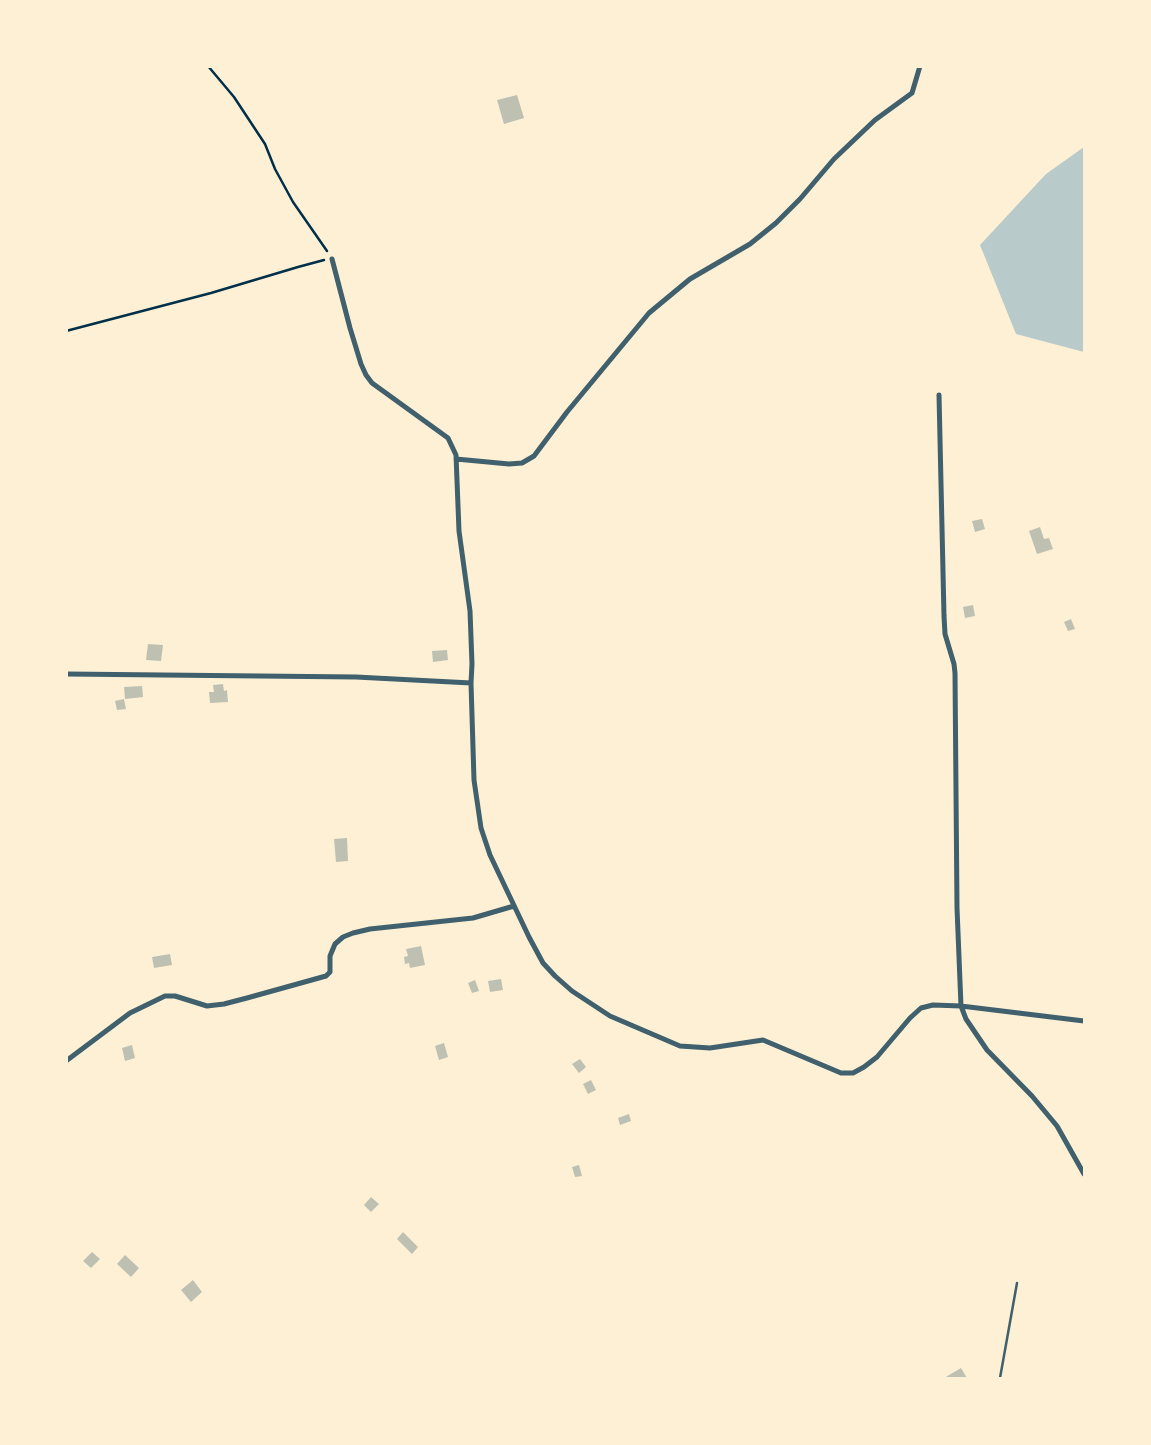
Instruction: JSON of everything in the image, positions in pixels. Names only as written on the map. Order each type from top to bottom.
[{"type":"street","points":[[456,460],[509,464],[522,463],[534,456],[581,394],[649,313],[690,279],[750,244],[776,223],[874,120],[912,93],[920,66]]},
{"type":"street","points":[[332,259],[360,364],[366,374],[372,383],[448,438],[452,445],[456,460],[459,531],[470,611],[474,780],[481,828],[513,905],[543,963],[555,976],[572,991],[610,1016],[680,1046],[710,1048],[763,1040],[841,1073],[853,1073],[864,1067],[921,1008],[933,1005],[1084,1021]]},
{"type":"street","points":[[939,395],[945,634],[955,673],[957,908],[961,1006],[973,1031],[987,1050],[1057,1126],[1084,1174]]},
{"type":"street","points":[[66,674],[356,677],[471,683]]},
{"type":"street","points":[[66,1061],[130,1013],[165,996],[175,996],[207,1006],[247,998],[326,976],[330,972],[335,944],[353,933],[473,918],[513,905]]},
{"type":"lane","points":[[1000,1378],[1017,1283]]},
{"type":"path","points":[[66,331],[332,259],[293,202],[265,144],[208,66]]},
{"type":"shaded area","points":[[1084,147],[1084,352],[1016,334],[980,245],[1046,174]]},
{"type":"building","points":[[517,95],[524,118],[504,124],[497,100]]},
{"type":"building","points":[[982,519],[985,529],[975,532],[972,521]]},
{"type":"building","points":[[1040,527],[1044,539],[1049,538],[1053,549],[1037,554],[1029,531]]},
{"type":"building","points":[[973,605],[975,616],[965,618],[963,607]]},
{"type":"building","points":[[1071,619],[1075,629],[1068,631],[1064,622]]},
{"type":"building","points":[[148,644],[163,645],[161,661],[146,660]]},
{"type":"building","points":[[447,650],[448,660],[433,662],[432,651]]},
{"type":"building","points":[[223,684],[224,691],[227,690],[228,702],[210,703],[209,692],[214,692],[213,685]]},
{"type":"building","points":[[142,686],[143,697],[125,699],[124,687]]},
{"type":"building","points":[[124,699],[126,709],[117,710],[115,701]]},
{"type":"building","points":[[347,838],[348,861],[336,862],[334,839]]},
{"type":"building","points":[[421,946],[425,965],[410,968],[409,963],[405,964],[404,957],[408,956],[406,949]]},
{"type":"building","points":[[170,954],[172,965],[154,968],[152,957]]},
{"type":"building","points":[[501,979],[503,990],[490,992],[488,981]]},
{"type":"building","points":[[475,980],[479,991],[472,993],[468,983]]},
{"type":"building","points":[[444,1043],[448,1057],[439,1060],[435,1046]]},
{"type":"building","points":[[132,1045],[135,1058],[125,1061],[122,1048]]},
{"type":"building","points":[[580,1059],[586,1067],[579,1073],[572,1064]]},
{"type":"building","points":[[591,1080],[596,1090],[588,1094],[583,1084]]},
{"type":"building","points":[[629,1114],[631,1121],[620,1125],[618,1118]]},
{"type":"building","points":[[579,1165],[582,1176],[575,1177],[572,1167]]},
{"type":"building","points":[[371,1197],[379,1204],[371,1212],[364,1205]]},
{"type":"building","points":[[403,1232],[418,1247],[412,1254],[397,1239]]},
{"type":"building","points":[[92,1252],[100,1259],[91,1268],[83,1261]]},
{"type":"building","points":[[125,1255],[139,1268],[131,1277],[117,1264]]},
{"type":"building","points":[[193,1280],[202,1292],[191,1302],[181,1290]]},
{"type":"building","points":[[961,1368],[967,1378],[944,1378]]}]
